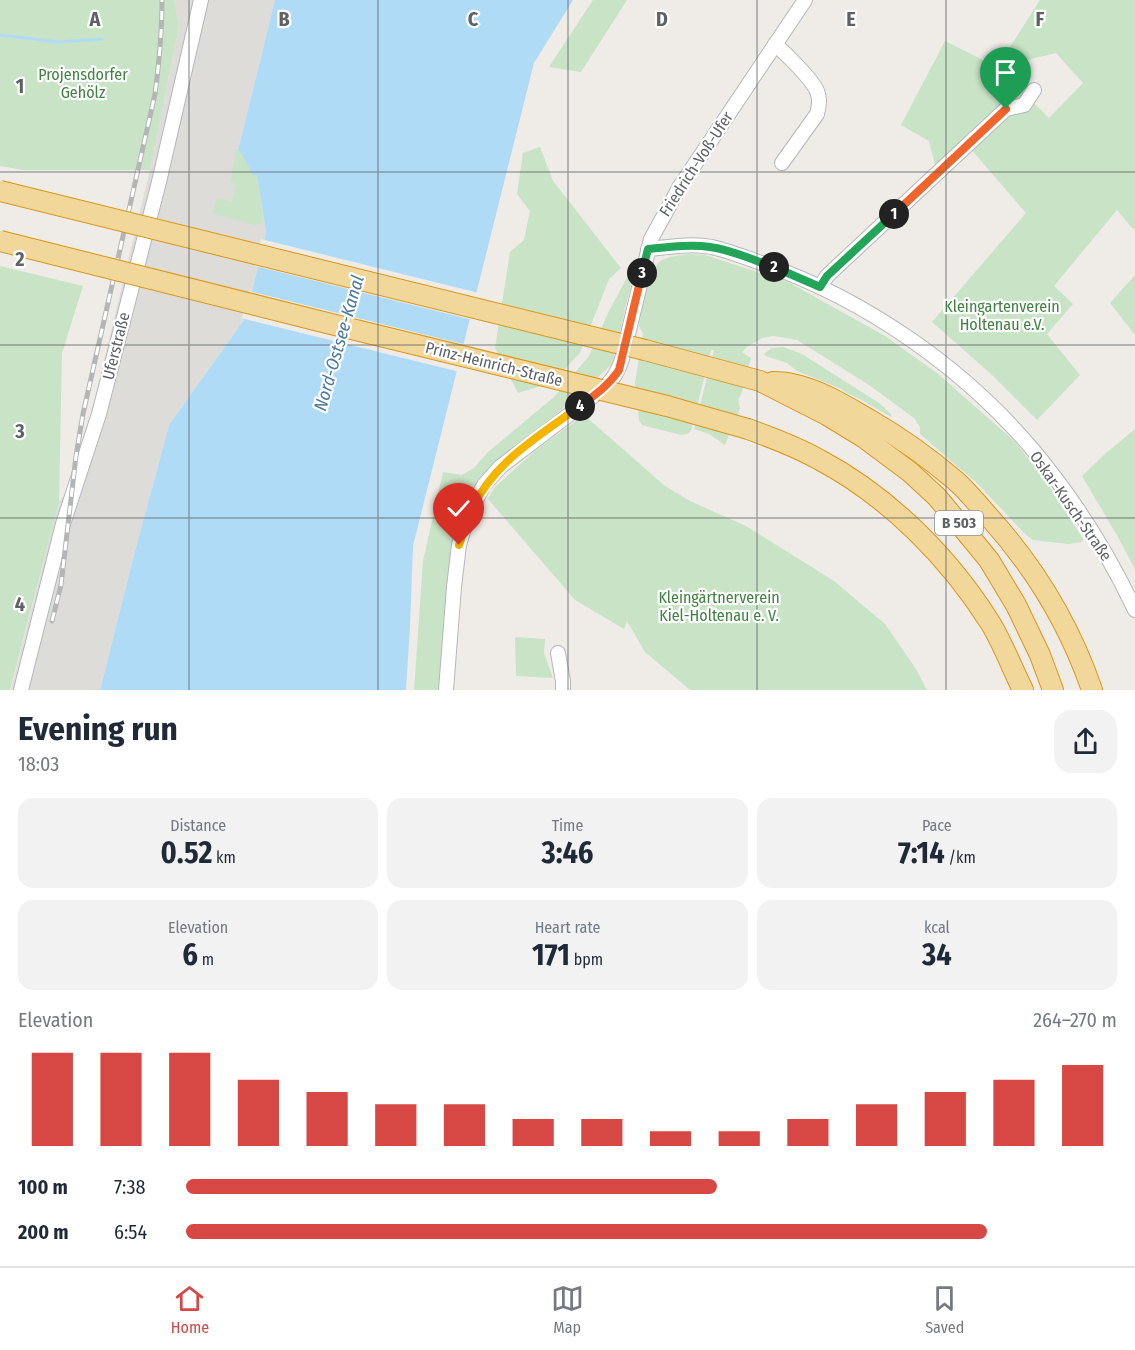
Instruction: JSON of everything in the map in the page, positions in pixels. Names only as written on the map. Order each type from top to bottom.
[{"type":"highway","name":"B 503","points":[[0,191],[700,364],[760,381],[792,384],[809,389],[851,409],[907,443],[963,488],[993,520],[1024,559],[1053,604],[1066,626],[1092,690]]},
{"type":"highway","name":"Prinz-Heinrich-Straße","points":[[0,241],[667,406],[748,429],[780,441],[820,460],[864,488],[908,524],[951,568],[992,626],[1023,690]]},
{"type":"highway","name":"B 503","points":[[760,381],[827,415],[863,437],[910,472],[938,497],[989,560],[1016,605],[1040,655],[1053,690]]},
{"type":"street","name":"Uferstraße","points":[[21,690],[60,535],[99,414],[201,0]]},
{"type":"street","name":"Friedrich-Voß-Ufer","points":[[446,690],[459,545],[472,508],[484,485],[500,467],[614,378],[619,370],[655,228],[805,0]]},
{"type":"street","points":[[775,44],[813,84],[819,99],[817,114],[782,163]]},
{"type":"street","points":[[820,287],[827,276],[1006,109],[1024,105],[1034,90]]},
{"type":"street","name":"Oskar-Kusch-Straße","points":[[648,252],[690,246],[710,247],[778,269],[820,287],[872,314],[923,349],[965,382],[1033,450],[1091,530],[1117,573],[1135,610]]},
{"type":"street","points":[[558,653],[563,690]]},
{"type":"shaded area","points":[[174,0],[275,0],[238,149],[257,175],[266,232],[246,317],[169,425],[100,690],[11,690],[59,502],[69,489],[94,402],[150,170],[179,26]]},
{"type":"green space","name":"Projensdorfer Gehölz","points":[[0,0],[174,0],[179,26],[150,170],[23,170],[0,166]]},
{"type":"green space","points":[[593,0],[627,0],[581,72],[549,67]]},
{"type":"green space","name":"Kleingartenverein Holtenau e.V.","points":[[1040,0],[1135,0],[1135,228],[1133,229],[1117,210],[1054,286],[1073,304],[1047,334],[1080,375],[1037,420],[991,374],[932,322],[1026,213],[970,148],[961,145],[935,165],[929,141],[901,125],[945,41],[997,67]],"holes":[[[1056,53],[1083,83],[1049,118],[998,67]]]},
{"type":"green space","points":[[540,147],[553,181],[621,268],[609,279],[580,353],[551,383],[518,393],[495,348],[510,252],[524,240],[530,211],[517,194],[523,153]]},
{"type":"green space","points":[[235,149],[242,154],[257,175],[264,223],[255,225],[213,214],[217,198],[232,202],[236,184],[230,182]]},
{"type":"green space","points":[[690,254],[705,255],[788,282],[885,336],[937,373],[1014,441],[1044,478],[1083,539],[1082,542],[1068,544],[1033,540],[977,483],[920,434],[920,427],[914,418],[869,385],[797,340],[774,336],[762,338],[742,352],[751,358],[738,399],[740,408],[725,445],[709,434],[694,429],[714,350],[711,350],[691,431],[681,435],[642,425],[639,420],[635,383],[643,333],[639,326],[646,290],[652,272],[662,260]]},
{"type":"green space","points":[[0,266],[83,286],[62,353],[59,502],[10,690],[0,690]]},
{"type":"green space","points":[[634,272],[612,364],[572,401],[497,462],[464,514],[441,690],[414,690],[423,561],[443,472],[462,475],[474,468],[488,452],[554,397],[589,356],[609,311],[629,274]]},
{"type":"green space","points":[[1135,275],[1135,335],[1110,303]]},
{"type":"green space","points":[[783,347],[802,354],[879,403],[891,414],[891,417],[842,389],[797,371],[787,363],[764,354],[772,348]]},
{"type":"green space","name":"Kleingärtnerverein Kiel-Holtenau e. V.","points":[[584,415],[665,486],[690,501],[746,526],[834,581],[885,624],[916,669],[927,690],[690,690],[645,652],[627,621],[624,629],[575,600],[488,499],[494,488],[536,450]]},
{"type":"green space","points":[[1135,429],[1135,569],[1082,476]]},
{"type":"green space","points":[[515,637],[545,639],[544,653],[553,678],[516,676]]},
{"type":"water","name":"Nord-Ostsee-Kanal","points":[[275,0],[573,0],[534,63],[413,546],[406,690],[100,690],[169,425],[246,317],[266,232],[257,175],[253,175],[238,150]]},
{"type":"pier","points":[[261,239],[479,293],[473,320],[255,266]]},
{"type":"pier","points":[[249,291],[467,345],[460,372],[241,318]]},
{"type":"waterway","points":[[0,35],[59,42],[102,39]]},
{"type":"railway","points":[[52,621],[61,585],[83,414],[155,94],[162,0]]},
{"type":"route","points":[[459,545],[467,518],[477,498],[484,485],[500,467],[614,378],[619,370],[648,249],[710,247],[778,269],[820,287],[827,276],[1006,109]]}]
